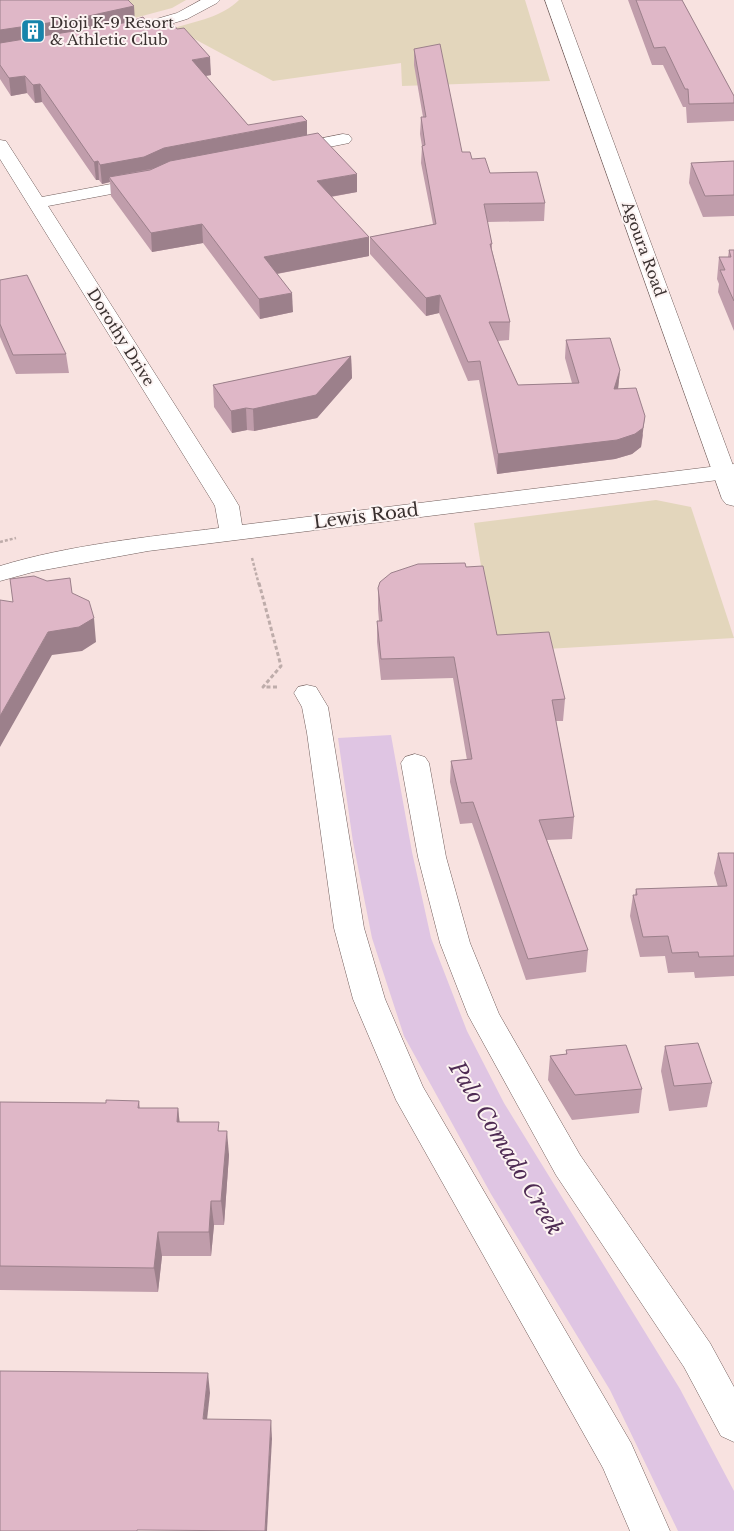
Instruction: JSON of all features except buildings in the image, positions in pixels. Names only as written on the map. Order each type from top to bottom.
[{"type":"street","points":[[105,37],[124,34],[182,16],[212,0]]},
{"type":"street","name":"Agoura Road","points":[[553,0],[730,471],[734,498]]},
{"type":"street","points":[[269,154],[344,139]]},
{"type":"street","name":"Dorothy Drive","points":[[0,145],[9,175],[37,203],[227,506],[232,533]]},
{"type":"street","points":[[37,203],[151,182],[166,173]]},
{"type":"street","name":"Lewis Road","points":[[0,574],[29,565],[88,554],[232,533],[730,471]]},
{"type":"street","points":[[307,693],[315,708],[320,734],[349,928],[369,999],[408,1091],[617,1456],[650,1531]]},
{"type":"street","points":[[415,763],[432,857],[455,943],[484,1015],[568,1165],[697,1356],[734,1424]]},
{"type":"path","points":[[251,555],[281,666],[263,688],[278,688],[288,680],[307,693]]},
{"type":"shaded area","points":[[116,0],[186,0],[172,8],[131,19]]},
{"type":"shaded area","points":[[239,0],[525,0],[550,81],[402,86],[401,63],[273,81],[174,28],[200,21],[225,11]]},
{"type":"shaded area","points":[[656,500],[691,507],[734,638],[495,652],[474,523]]},
{"type":"water","name":"Palo Comado Creek","points":[[391,735],[412,852],[431,938],[467,1031],[504,1103],[680,1389],[734,1491],[734,1531],[678,1531],[610,1390],[491,1194],[404,1036],[372,938],[353,842],[338,738]]},
{"type":"place","name":"Dioji K-9 Resort & Athletic Club","points":[[33,31]]}]
